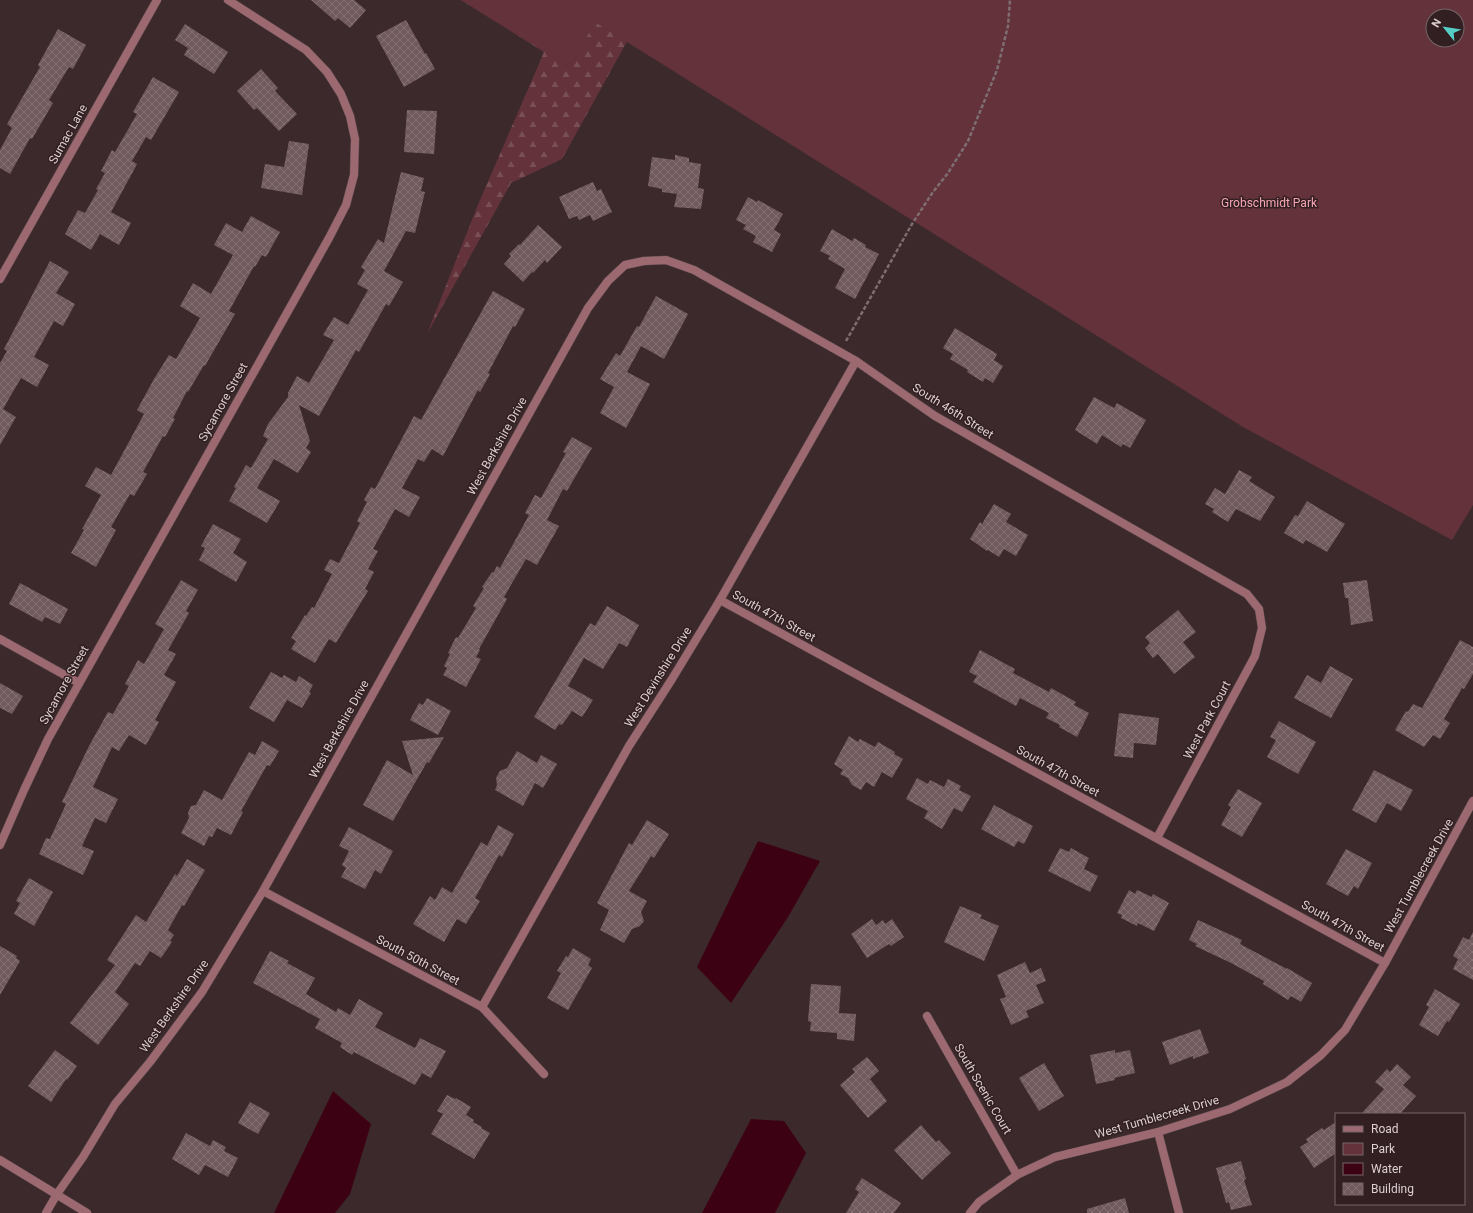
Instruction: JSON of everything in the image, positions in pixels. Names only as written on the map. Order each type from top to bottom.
[{"type":"street","name":"Sumac Lane","points":[[0,279],[157,0]]},
{"type":"street","name":"Sycamore Street","points":[[0,846],[48,739],[329,238],[346,205],[354,175],[355,139],[350,116],[341,94],[327,72],[306,50],[228,0]]},
{"type":"street","name":"South 46th Street","points":[[625,265],[644,261],[666,260],[694,270],[856,361],[935,416],[1248,594],[1259,609]]},
{"type":"street","name":"West Berkshire Drive","points":[[46,1213],[57,1194],[83,1157],[115,1104],[150,1062],[202,992],[263,891],[588,308],[608,281],[625,265]]},
{"type":"street","name":"West Devinshire Drive","points":[[482,1007],[629,746],[720,600],[856,361]]},
{"type":"street","name":"South 47th Street","points":[[720,600],[1385,963]]},
{"type":"street","name":"West Park Court","points":[[1157,838],[1255,656],[1262,628],[1259,609]]},
{"type":"street","points":[[0,639],[79,683]]},
{"type":"street","name":"West Tumblecreek Drive","points":[[970,1213],[979,1202],[1018,1175],[1055,1157],[1158,1132],[1230,1109],[1287,1082],[1321,1055],[1345,1030],[1385,963],[1473,801]]},
{"type":"street","name":"South 50th Street","points":[[263,891],[482,1007],[544,1074]]},
{"type":"street","name":"South Scenic Court","points":[[927,1016],[1018,1175]]},
{"type":"street","points":[[1158,1132],[1179,1213]]},
{"type":"street","points":[[0,1160],[87,1213]]},
{"type":"path","points":[[840,352],[912,224],[933,192],[948,173],[968,140],[996,70],[1008,26],[1010,0]]},
{"type":"green space","points":[[461,0],[650,0],[562,159],[511,183],[427,334],[477,207],[544,52]]},
{"type":"green space","name":"Grobschmidt Park","points":[[461,0],[1473,0],[1473,505],[1452,540],[1243,427],[595,22],[570,67]]},
{"type":"water","points":[[758,841],[820,861],[788,917],[731,1003],[697,967]]},
{"type":"water","points":[[333,1091],[371,1124],[350,1194],[335,1213],[274,1213]]},
{"type":"water","points":[[751,1119],[784,1121],[806,1153],[775,1213],[702,1213]]},
{"type":"building","points":[[311,0],[354,0],[366,10],[350,28],[338,18],[335,21]]},
{"type":"building","points":[[406,20],[435,69],[404,87],[376,36]]},
{"type":"building","points":[[185,24],[228,52],[214,74],[184,55],[188,48],[175,40]]},
{"type":"building","points":[[58,29],[86,45],[73,69],[69,67],[49,100],[53,103],[32,139],[30,138],[10,174],[0,168],[0,150],[12,128],[7,124],[40,67],[38,65]]},
{"type":"building","points":[[261,69],[278,88],[275,91],[297,114],[279,131],[257,108],[254,110],[237,91]]},
{"type":"building","points":[[153,77],[179,92],[151,140],[146,137],[132,161],[137,164],[111,212],[131,223],[119,245],[100,234],[91,250],[65,234],[78,210],[85,213],[98,190],[96,189],[105,173],[101,171],[112,150],[115,152],[137,114],[133,112]]},
{"type":"building","points":[[407,110],[437,111],[434,154],[404,152]]},
{"type":"building","points":[[289,141],[309,144],[302,195],[261,188],[265,164],[284,167]]},
{"type":"building","points":[[675,155],[689,158],[689,162],[701,164],[698,188],[704,189],[701,209],[674,207],[677,194],[662,192],[662,189],[648,186],[652,157],[675,160]]},
{"type":"building","points":[[401,172],[424,178],[421,191],[425,192],[415,233],[406,231],[384,271],[403,282],[389,306],[386,304],[359,352],[356,350],[319,416],[299,405],[310,441],[306,448],[311,452],[298,473],[274,459],[257,488],[280,501],[267,523],[229,501],[236,488],[234,487],[246,465],[251,468],[268,439],[263,436],[268,424],[288,397],[288,393],[297,376],[309,383],[334,340],[323,335],[334,317],[348,325],[368,290],[357,284],[365,270],[361,267],[378,239],[384,243]]},
{"type":"building","points":[[593,182],[597,191],[601,189],[612,212],[593,221],[590,215],[579,220],[577,216],[569,219],[559,197]]},
{"type":"building","points":[[748,197],[757,202],[758,200],[783,214],[774,230],[781,234],[772,252],[753,242],[756,236],[743,229],[746,225],[736,220]]},
{"type":"building","points":[[251,216],[280,232],[266,257],[262,255],[255,267],[254,266],[229,311],[235,314],[205,366],[204,365],[188,392],[187,391],[173,418],[175,419],[165,437],[163,436],[143,472],[147,474],[134,496],[130,494],[111,527],[116,530],[96,567],[71,553],[84,530],[82,529],[101,495],[85,486],[96,467],[111,475],[144,414],[137,410],[154,379],[169,355],[176,359],[200,318],[180,306],[193,283],[211,294],[233,255],[214,245],[226,223],[242,232]]},
{"type":"building","points":[[538,225],[562,247],[547,263],[545,260],[523,282],[504,264],[511,256],[509,254],[519,244],[520,245]]},
{"type":"building","points":[[832,229],[852,241],[854,238],[866,245],[865,247],[879,254],[855,299],[835,288],[845,269],[828,259],[830,256],[820,251]]},
{"type":"building","points":[[50,261],[69,272],[56,293],[75,304],[63,326],[54,321],[34,357],[49,365],[37,387],[21,378],[3,409],[16,417],[0,445],[0,363],[7,351],[4,349]]},
{"type":"building","points":[[493,291],[525,309],[515,327],[513,326],[488,373],[490,374],[480,392],[478,390],[443,456],[432,449],[424,462],[418,459],[402,488],[420,497],[409,517],[395,509],[373,549],[378,551],[368,569],[374,572],[365,589],[368,591],[336,643],[329,639],[315,663],[291,649],[296,641],[291,638],[305,615],[306,616],[312,607],[314,608],[332,574],[324,570],[330,559],[339,563],[360,523],[357,521],[367,502],[364,500],[371,487],[375,489],[414,416],[421,420]]},
{"type":"building","points":[[656,296],[688,314],[664,359],[641,346],[627,372],[650,384],[626,428],[600,413],[614,387],[600,379],[616,353],[620,356],[637,326],[639,327]]},
{"type":"building","points":[[955,328],[997,354],[994,360],[1003,366],[993,383],[985,378],[983,382],[967,372],[968,370],[950,359],[953,354],[943,348]]},
{"type":"building","points":[[1094,397],[1114,408],[1117,403],[1146,420],[1130,448],[1123,444],[1121,447],[1102,435],[1097,444],[1075,430]]},
{"type":"building","points":[[572,437],[592,448],[567,491],[563,489],[547,520],[559,526],[537,565],[526,559],[504,597],[507,599],[479,649],[480,650],[476,657],[481,659],[466,687],[443,675],[447,668],[444,666],[450,654],[448,653],[456,637],[458,638],[476,608],[473,606],[484,588],[482,587],[497,566],[500,568],[529,515],[525,513],[535,495],[541,498],[566,453],[563,452]]},
{"type":"building","points":[[1239,470],[1252,477],[1249,481],[1275,497],[1260,521],[1236,509],[1228,522],[1212,512],[1214,509],[1205,504],[1215,488],[1225,494]]},
{"type":"building","points":[[1307,501],[1345,524],[1327,552],[1306,540],[1303,544],[1284,533],[1295,515],[1298,516]]},
{"type":"building","points":[[994,504],[1011,514],[1006,522],[1028,535],[1016,556],[1004,549],[999,557],[988,550],[987,551],[970,539],[980,522],[982,524]]},
{"type":"building","points":[[213,524],[241,539],[233,553],[247,562],[236,582],[199,560],[205,548],[201,546]]},
{"type":"building","points":[[181,580],[198,590],[186,611],[189,613],[168,650],[176,654],[164,675],[176,682],[155,720],[159,722],[146,745],[129,735],[119,751],[112,747],[93,787],[118,799],[106,823],[95,818],[82,846],[94,851],[83,875],[39,854],[46,838],[50,839],[66,804],[62,802],[89,746],[108,712],[113,714],[129,686],[125,684],[138,660],[144,664],[164,629],[155,624]]},
{"type":"building","points":[[1367,580],[1373,621],[1351,625],[1348,598],[1345,598],[1343,583]]},
{"type":"building","points":[[20,583],[68,609],[60,624],[45,617],[42,622],[9,604]]},
{"type":"building","points":[[607,606],[639,625],[627,647],[619,643],[603,669],[584,658],[568,686],[593,700],[582,717],[572,711],[562,725],[559,724],[555,730],[534,717],[590,623],[595,626]]},
{"type":"building","points":[[1178,610],[1196,632],[1183,642],[1195,657],[1174,674],[1158,654],[1153,658],[1145,648],[1150,643],[1145,637]]},
{"type":"building","points":[[1460,640],[1473,647],[1473,674],[1464,689],[1462,688],[1444,719],[1450,723],[1440,739],[1433,735],[1424,747],[1395,730],[1406,711],[1408,712],[1413,704],[1422,708]]},
{"type":"building","points":[[980,650],[1015,669],[1013,673],[1049,692],[1051,688],[1076,702],[1074,705],[1089,713],[1077,737],[1059,727],[1060,725],[1046,718],[1049,713],[1020,698],[1016,706],[973,682],[977,676],[969,672]]},
{"type":"building","points":[[1330,666],[1353,679],[1331,718],[1294,698],[1307,675],[1321,683]]},
{"type":"building","points":[[271,672],[282,678],[284,675],[296,682],[299,676],[313,685],[309,692],[311,693],[302,708],[287,700],[274,722],[249,708]]},
{"type":"building","points":[[0,683],[23,696],[12,714],[0,708]]},
{"type":"building","points":[[427,698],[451,711],[438,735],[410,720],[419,703],[423,705]]},
{"type":"building","points":[[1119,713],[1159,718],[1156,745],[1134,743],[1133,758],[1114,756]]},
{"type":"building","points":[[1279,721],[1316,742],[1298,774],[1267,757],[1276,740],[1270,737]]},
{"type":"building","points":[[849,736],[858,742],[860,739],[875,747],[878,742],[895,752],[894,754],[903,759],[892,778],[882,772],[874,787],[866,782],[861,790],[852,785],[848,778],[840,774],[843,770],[834,764]]},
{"type":"building","points":[[444,737],[429,763],[427,762],[393,821],[363,805],[387,760],[413,775],[402,741]]},
{"type":"building","points":[[262,741],[279,751],[270,766],[267,765],[241,811],[243,812],[231,835],[217,828],[212,837],[209,836],[204,846],[181,833],[189,818],[188,813],[191,806],[196,805],[204,790],[222,800],[249,752],[255,755]]},
{"type":"building","points":[[517,751],[537,763],[541,755],[557,764],[543,788],[535,783],[523,806],[495,790],[497,785],[496,778],[500,771],[507,768]]},
{"type":"building","points":[[1374,770],[1413,790],[1401,811],[1387,803],[1376,823],[1352,810]]},
{"type":"building","points":[[917,778],[928,784],[930,780],[944,787],[948,779],[961,786],[959,790],[971,796],[962,812],[954,808],[942,829],[924,818],[928,811],[906,799]]},
{"type":"building","points":[[1238,789],[1262,803],[1242,837],[1221,825],[1231,807],[1228,805]]},
{"type":"building","points":[[994,805],[1033,826],[1024,844],[1018,841],[1014,847],[981,829]]},
{"type":"building","points":[[647,820],[669,834],[654,858],[651,856],[629,891],[647,901],[641,912],[644,921],[640,926],[632,929],[624,943],[600,930],[609,910],[597,903],[629,843],[632,845]]},
{"type":"building","points":[[498,825],[514,834],[502,857],[499,855],[475,898],[480,901],[466,924],[457,919],[444,942],[413,924],[430,896],[435,900],[442,887],[452,893],[481,842],[487,846]]},
{"type":"building","points":[[349,827],[393,851],[381,874],[375,870],[365,889],[341,877],[346,868],[342,865],[349,851],[339,846]]},
{"type":"building","points":[[1060,848],[1069,852],[1071,848],[1089,858],[1084,869],[1098,876],[1090,892],[1048,871]]},
{"type":"building","points":[[1346,849],[1372,863],[1358,889],[1354,886],[1348,896],[1326,884]]},
{"type":"building","points":[[187,859],[205,870],[184,906],[182,905],[168,930],[174,935],[170,941],[172,942],[161,958],[150,951],[140,966],[135,963],[115,992],[129,1004],[98,1045],[70,1023],[115,965],[107,960],[136,915],[146,922],[175,874],[177,876]]},
{"type":"building","points":[[29,878],[53,892],[34,926],[14,914],[20,903],[16,901]]},
{"type":"building","points":[[1129,890],[1135,894],[1137,890],[1152,897],[1153,894],[1169,903],[1154,931],[1138,923],[1137,926],[1121,918],[1122,915],[1117,913]]},
{"type":"building","points":[[960,906],[982,915],[980,918],[999,926],[984,961],[944,942]]},
{"type":"building","points":[[872,919],[876,925],[883,920],[885,924],[892,919],[904,937],[891,946],[889,944],[867,958],[851,934]]},
{"type":"building","points":[[1198,920],[1242,940],[1240,944],[1287,968],[1312,983],[1301,1002],[1291,996],[1288,1000],[1263,984],[1264,981],[1195,946],[1197,944],[1189,940]]},
{"type":"building","points":[[1473,932],[1473,980],[1453,969],[1458,959],[1453,956],[1463,937],[1469,940]]},
{"type":"building","points":[[0,946],[17,956],[16,958],[20,961],[0,995]]},
{"type":"building","points":[[573,948],[591,959],[588,965],[592,968],[568,1010],[547,998],[561,973],[557,971]]},
{"type":"building","points":[[270,951],[289,961],[287,963],[315,978],[306,994],[336,1012],[338,1008],[350,1015],[359,999],[383,1013],[375,1027],[415,1048],[420,1038],[446,1051],[431,1078],[422,1073],[415,1085],[354,1052],[352,1055],[340,1047],[342,1043],[315,1028],[320,1019],[253,983]]},
{"type":"building","points":[[1025,962],[1030,973],[1041,968],[1046,981],[1036,985],[1044,1003],[1026,1011],[1029,1017],[1011,1025],[1000,999],[1006,997],[997,975]]},
{"type":"building","points":[[811,984],[841,986],[839,1013],[856,1014],[854,1041],[837,1039],[837,1033],[810,1031],[811,1022],[808,1021]]},
{"type":"building","points":[[1435,989],[1460,1004],[1438,1036],[1419,1025],[1429,1007],[1426,1005]]},
{"type":"building","points":[[1200,1029],[1209,1053],[1193,1059],[1193,1056],[1170,1065],[1162,1042]]},
{"type":"building","points":[[55,1050],[77,1066],[67,1080],[66,1079],[51,1102],[28,1086]]},
{"type":"building","points":[[1115,1050],[1115,1053],[1130,1050],[1135,1073],[1114,1078],[1115,1080],[1096,1084],[1090,1055]]},
{"type":"building","points":[[867,1057],[879,1071],[870,1079],[887,1101],[868,1118],[840,1085],[855,1072],[852,1069]]},
{"type":"building","points":[[1044,1063],[1064,1096],[1039,1111],[1019,1078]]},
{"type":"building","points":[[1397,1064],[1411,1077],[1403,1085],[1416,1096],[1401,1113],[1362,1113],[1384,1089],[1375,1082],[1387,1069],[1390,1072]]},
{"type":"building","points":[[447,1095],[455,1099],[456,1098],[471,1107],[466,1115],[474,1120],[473,1122],[482,1127],[481,1128],[490,1133],[474,1159],[431,1134],[443,1114],[437,1111]]},
{"type":"building","points":[[250,1102],[270,1113],[258,1134],[238,1123]]},
{"type":"building","points":[[1335,1123],[1335,1154],[1314,1168],[1300,1147],[1308,1142],[1306,1139],[1322,1128],[1324,1130]]},
{"type":"building","points":[[921,1125],[936,1142],[939,1140],[951,1153],[922,1180],[894,1150]]},
{"type":"building","points":[[186,1133],[210,1146],[213,1140],[226,1147],[224,1151],[238,1158],[228,1177],[205,1165],[199,1175],[172,1159]]},
{"type":"building","points":[[1241,1161],[1246,1179],[1244,1180],[1252,1205],[1231,1210],[1229,1202],[1226,1203],[1216,1168]]},
{"type":"building","points":[[862,1178],[901,1203],[894,1213],[846,1213],[859,1192],[855,1189]]},
{"type":"building","points":[[1125,1198],[1129,1213],[1087,1213],[1087,1209]]}]
